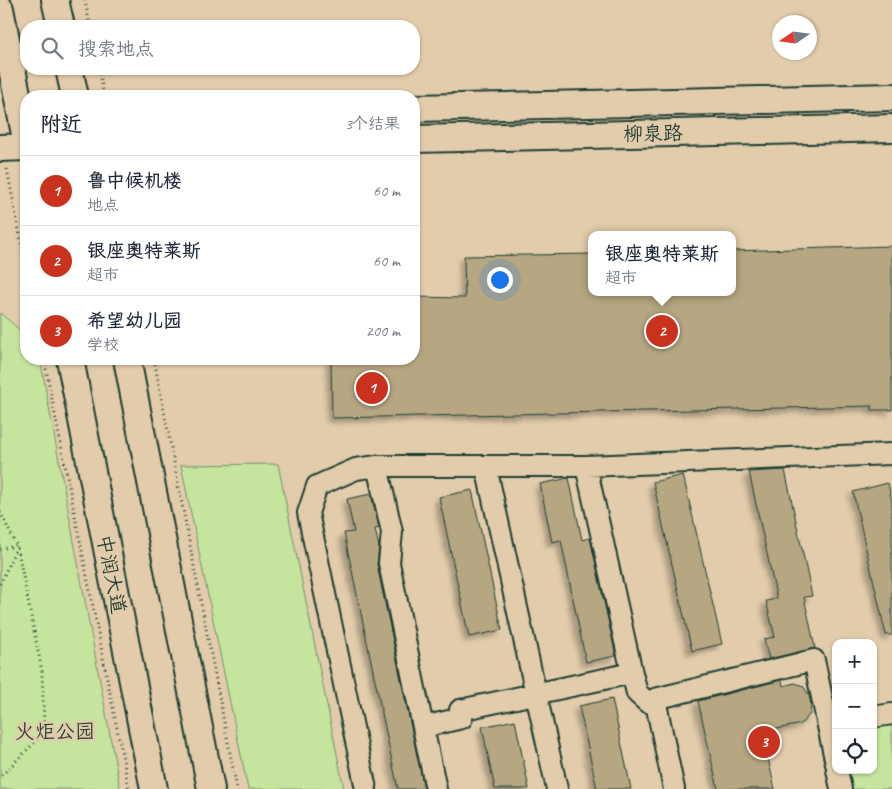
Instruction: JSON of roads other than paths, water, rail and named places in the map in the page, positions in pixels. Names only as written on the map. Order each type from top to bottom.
[{"type":"main road","points":[[55,0],[59,20]]},
{"type":"main road","points":[[0,9],[15,133]]},
{"type":"main road","points":[[70,75],[73,90]]},
{"type":"main road","name":"柳泉路","points":[[420,108],[892,97]]},
{"type":"main road","name":"柳泉路","points":[[420,139],[892,128]]},
{"type":"main road","name":"中润大道","points":[[71,365],[154,789]]},
{"type":"main road","points":[[127,365],[210,789]]},
{"type":"street","points":[[366,789],[308,513],[318,486],[356,469],[377,466],[586,466],[892,454]]},
{"type":"street","points":[[377,466],[392,532],[390,563],[436,789]]},
{"type":"street","points":[[586,466],[637,693],[647,702],[814,660],[832,725]]},
{"type":"street","points":[[486,467],[557,789]]},
{"type":"street","points":[[423,727],[462,718],[460,710],[632,673]]},
{"type":"street","points":[[655,699],[674,789]]},
{"type":"street","points":[[877,716],[892,714]]},
{"type":"street","points":[[838,774],[841,789]]},
{"type":"place","name":"银座奥特莱斯","points":[[662,331]]},
{"type":"place","name":"鲁中候机楼","points":[[372,388]]},
{"type":"place","name":"希望幼儿园","points":[[764,742]]},
{"type":"park label","name":"火炬公园","points":[[55,731]]}]
